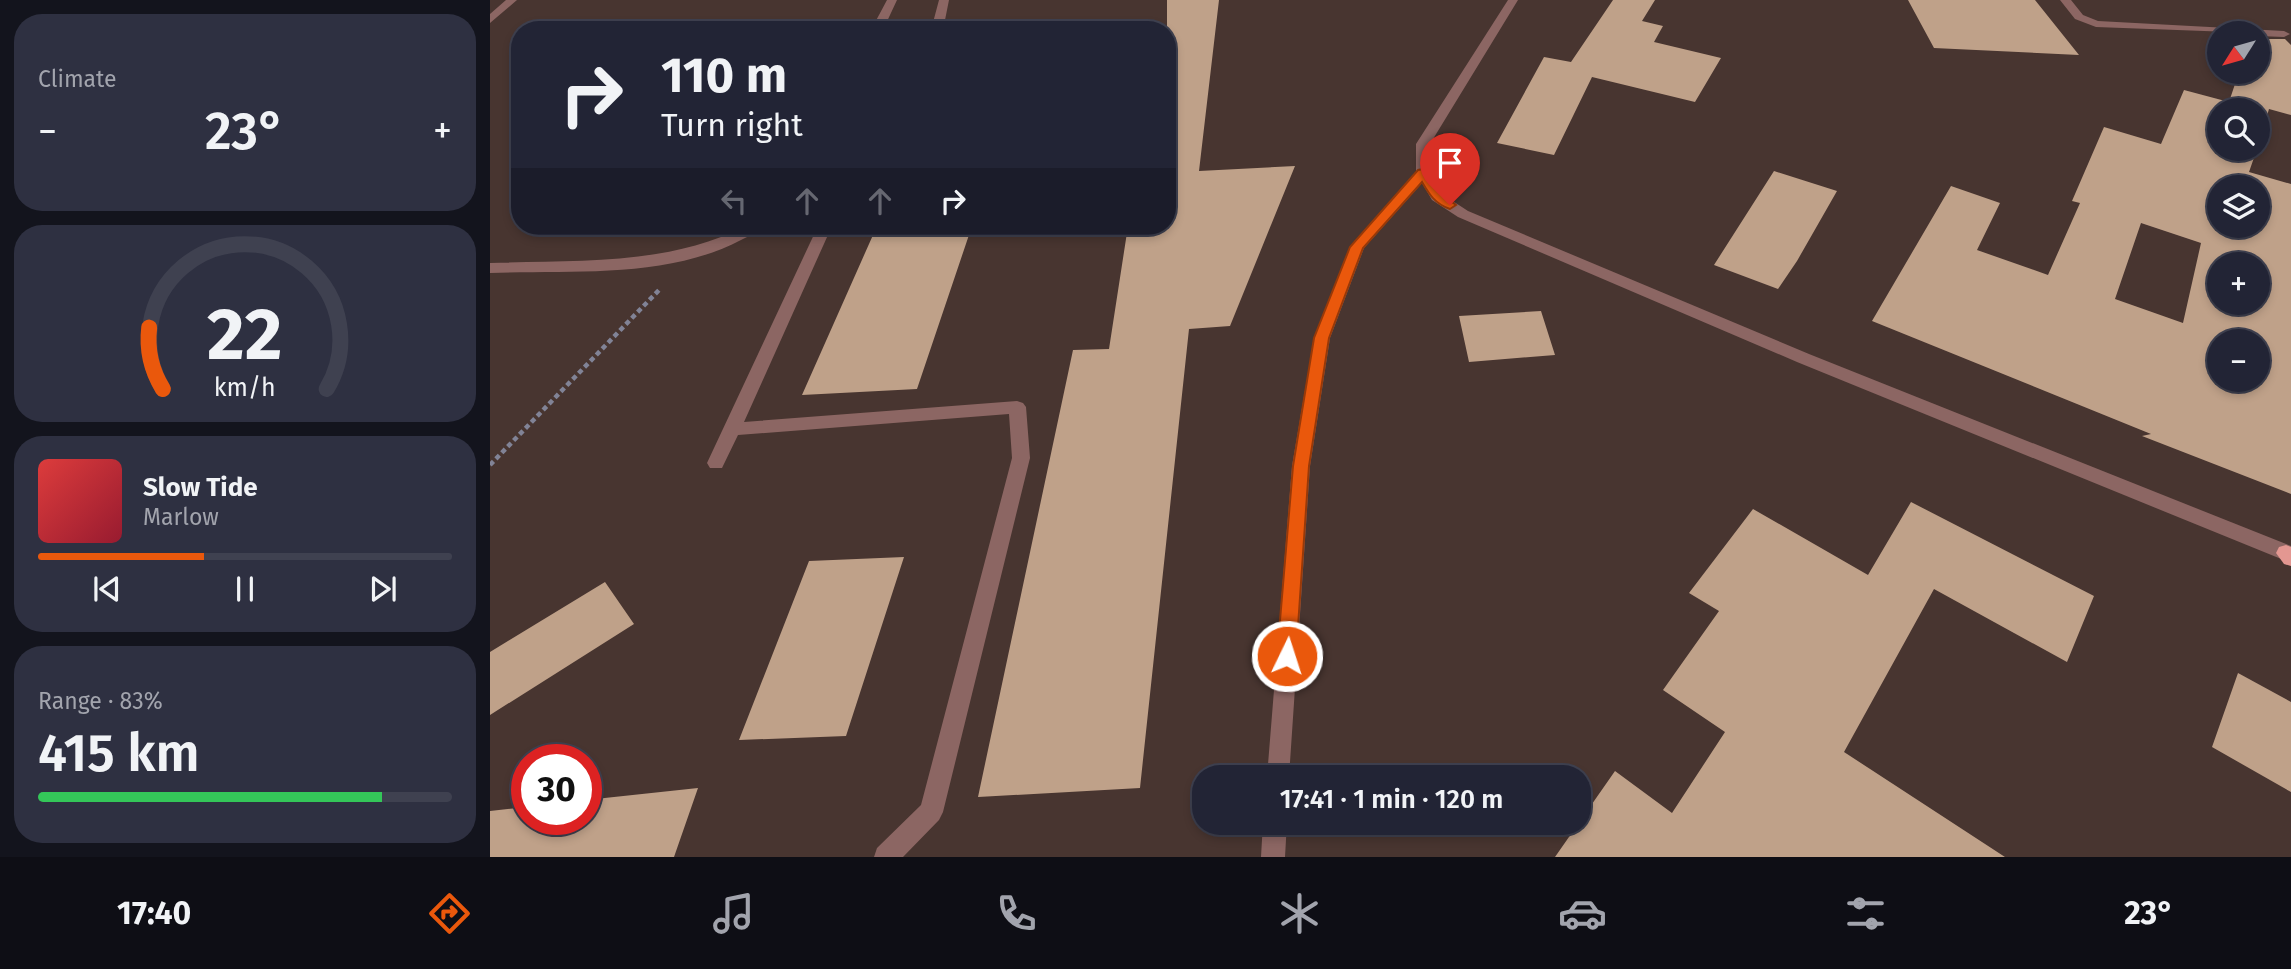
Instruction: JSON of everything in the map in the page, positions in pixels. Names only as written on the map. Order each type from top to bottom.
[{"type":"street","points":[[490,20],[512,0]]},
{"type":"street","points":[[882,21],[892,0]]},
{"type":"street","points":[[939,21],[944,0]]},
{"type":"street","points":[[1513,0],[1423,144],[1423,173],[1437,197],[1463,214],[1815,363],[2290,555]]},
{"type":"street","points":[[2065,0],[2079,17],[2096,24],[2284,34]]},
{"type":"street","points":[[1279,765],[1301,466],[1322,338],[1357,247],[1423,173]]},
{"type":"street","points":[[490,268],[618,263],[694,254],[743,235]]},
{"type":"street","points":[[716,463],[821,235]]},
{"type":"street","points":[[733,429],[1017,407],[1021,458],[931,812],[886,857]]},
{"type":"street","points":[[1273,857],[1274,835]]},
{"type":"path","points":[[490,465],[694,254]]},
{"type":"shaded area","points":[[490,0],[2291,0],[2291,857],[490,857]]},
{"type":"building","points":[[1167,0],[1219,0],[1199,171],[1295,166],[1230,326],[1189,329],[1140,788],[978,797],[1073,350],[1109,349],[1127,235],[1176,235],[1176,21],[1167,21]]},
{"type":"building","points":[[1613,0],[1655,0],[1642,21],[1663,26],[1654,42],[1721,58],[1695,102],[1592,77],[1554,155],[1497,143],[1544,57],[1571,62]]},
{"type":"building","points":[[1908,0],[2035,0],[2079,55],[1934,48]]},
{"type":"building","points":[[2270,39],[2285,39],[2291,45],[2291,115],[2270,109],[2270,98],[2230,98],[2235,84],[2270,84]]},
{"type":"building","points":[[2184,90],[2214,98],[2207,98],[2207,161],[2253,161],[2249,172],[2260,175],[2207,175],[2207,238],[2270,238],[2270,178],[2291,184],[2291,494],[2142,436],[2151,434],[1872,321],[1951,186],[2000,203],[1977,250],[2048,275],[2080,203],[2072,201],[2104,127],[2161,144]],"holes":[[[2141,223],[2201,243],[2183,323],[2115,299]]]},
{"type":"building","points":[[1774,171],[1837,191],[1778,289],[1714,265]]},
{"type":"building","points":[[873,235],[969,235],[917,389],[802,395]]},
{"type":"building","points":[[1541,311],[1555,355],[1469,362],[1459,316]]},
{"type":"building","points":[[1911,502],[2094,596],[2067,662],[1934,589],[1844,752],[2005,857],[1555,857],[1570,835],[1591,835],[1591,805],[1615,771],[1672,813],[1725,732],[1663,690],[1719,611],[1689,593],[1753,509],[1868,575]]},
{"type":"building","points":[[904,557],[846,736],[739,740],[809,561]]},
{"type":"building","points":[[605,582],[634,624],[490,715],[490,652]]},
{"type":"building","points":[[2238,673],[2291,702],[2291,792],[2212,747]]},
{"type":"building","points":[[698,788],[674,857],[490,857],[490,811],[511,809],[511,835],[602,835],[602,798]]},
{"type":"route","points":[[1287,656],[1301,466],[1322,338],[1357,247],[1423,173],[1437,197],[1450,205]]}]
